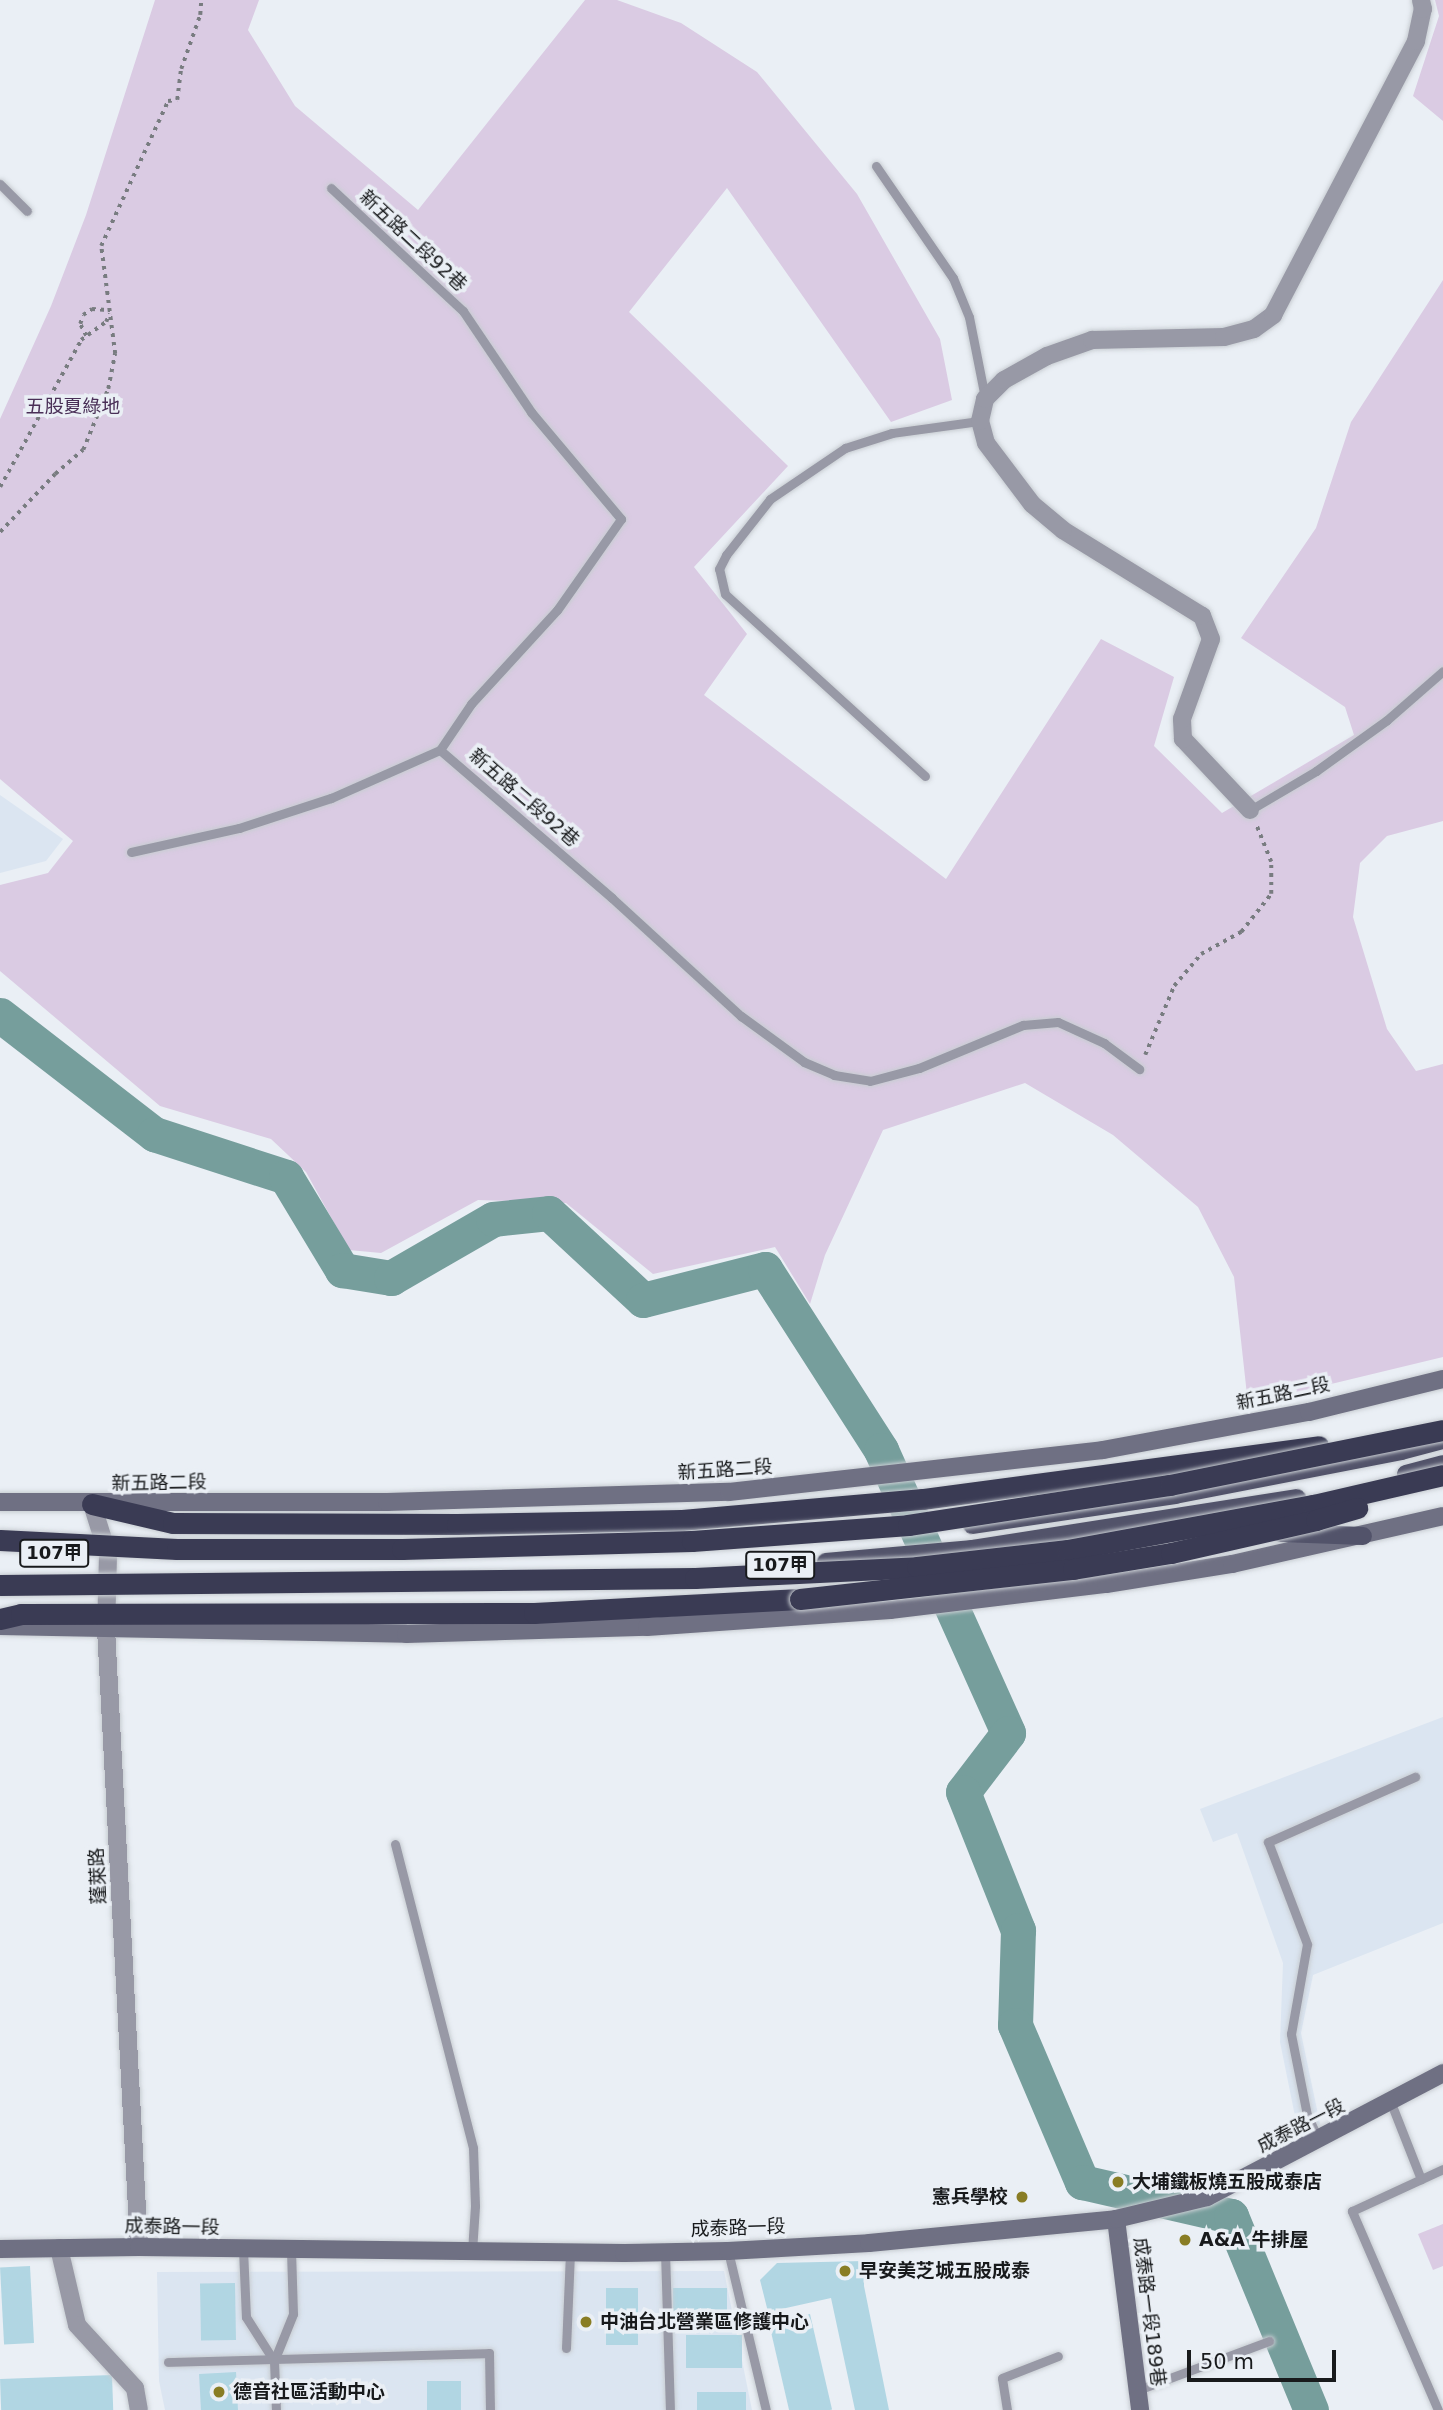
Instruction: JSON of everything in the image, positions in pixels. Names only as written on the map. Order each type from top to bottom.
[{"type":"highway","points":[[92,1504],[173,1523],[457,1524],[682,1520],[839,1508],[1308,1448],[1443,1428]]},
{"type":"highway","points":[[0,1540],[177,1549],[402,1549],[692,1541],[881,1527],[1130,1492],[1443,1428]]},
{"type":"highway","points":[[0,1585],[695,1578],[917,1567],[1068,1550],[1313,1505],[1443,1475]]},
{"type":"highway","points":[[0,1619],[22,1614],[106,1623],[534,1613],[800,1599],[1073,1569],[1171,1553],[1316,1520],[1443,1480]]},
{"type":"main road","name":"新五路二段","points":[[0,1502],[92,1504],[568,1499],[729,1492],[1102,1450],[1309,1412],[1443,1379]]},
{"type":"main road","name":"107甲","points":[[0,1550],[108,1555],[577,1554],[909,1533],[1163,1498],[1387,1454],[1443,1440]]},
{"type":"main road","name":"107甲","points":[[0,1575],[108,1579],[695,1571],[972,1549],[1311,1495],[1443,1464]]},
{"type":"main road","points":[[0,1626],[106,1623],[405,1634],[647,1627],[876,1611],[1106,1584],[1232,1564],[1443,1516]]},
{"type":"main road","points":[[1130,1525],[1363,1536]]},
{"type":"main road","name":"成泰路一段","points":[[0,2249],[139,2247],[570,2253],[728,2251],[869,2243],[1116,2219],[1207,2197],[1443,2073]]},
{"type":"main road","name":"成泰路一段189巷","points":[[1116,2219],[1140,2410]]},
{"type":"street","points":[[1250,810],[1183,739],[1182,719],[1210,639],[1202,616],[1063,530],[1032,504],[986,443],[980,421],[985,399],[1004,380],[1047,356],[1092,340],[1224,337],[1254,328],[1273,314],[1416,41],[1423,9],[1420,0]]},
{"type":"street","name":"蓬萊路","points":[[92,1504],[108,1555],[106,1623],[139,2247]]},
{"type":"street","points":[[59,2248],[77,2325],[135,2388],[139,2410]]},
{"type":"lane","points":[[876,166],[953,278],[969,317],[985,399]]},
{"type":"lane","points":[[0,184],[27,211]]},
{"type":"lane","name":"新五路二段92巷","points":[[331,188],[463,311],[531,412],[621,519],[557,610],[471,704],[440,750],[612,898],[741,1016],[804,1062],[834,1075],[870,1081],[919,1068],[1023,1025],[1058,1022],[1104,1043],[1139,1069]]},
{"type":"lane","points":[[925,776],[725,594],[719,569],[726,555],[770,499],[845,448],[892,433],[980,421]]},
{"type":"lane","points":[[1250,810],[1336,757],[1387,720],[1443,671]]},
{"type":"lane","points":[[131,852],[239,828],[331,798],[440,750]]},
{"type":"lane","points":[[1319,2140],[1307,2115],[1292,2034],[1307,1944],[1268,1842],[1416,1777]]},
{"type":"lane","points":[[395,1844],[473,2148],[475,2206],[472,2251]]},
{"type":"lane","points":[[1391,2102],[1421,2179]]},
{"type":"lane","points":[[1438,2410],[1352,2211],[1443,2169]]},
{"type":"lane","points":[[243,2249],[247,2316],[274,2361]]},
{"type":"lane","points":[[276,2410],[274,2361],[293,2314],[292,2249]]},
{"type":"lane","points":[[728,2251],[766,2410]]},
{"type":"lane","points":[[665,2252],[670,2409]]},
{"type":"lane","points":[[566,2348],[570,2253]]},
{"type":"lane","points":[[1138,2389],[1269,2341]]},
{"type":"lane","points":[[169,2362],[489,2353],[490,2410]]},
{"type":"lane","points":[[1007,2410],[1002,2378],[1058,2356]]},
{"type":"path","points":[[0,531],[55,474],[83,450],[108,389],[115,354],[101,246],[168,101],[177,100],[181,69],[200,15],[201,0]]},
{"type":"path","points":[[86,336],[80,324],[83,315],[92,309],[108,312]]},
{"type":"path","points":[[0,487],[80,340],[106,322],[108,312]]},
{"type":"path","points":[[1139,1069],[1174,986],[1200,954],[1241,932],[1271,894],[1271,862],[1250,810]]},
{"type":"shaded area","points":[[0,795],[63,839],[46,861],[0,873]]},
{"type":"shaded area","points":[[1443,1717],[1443,1923],[1313,1975],[1301,2033],[1320,2124],[1299,2136],[1280,2042],[1283,1963],[1237,1833],[1213,1842],[1200,1809]]},
{"type":"shaded area","points":[[724,2271],[752,2410],[165,2410],[159,2381],[157,2272]]},
{"type":"green space","name":"五股夏綠地","points":[[155,0],[259,0],[248,30],[295,106],[418,210],[585,0],[617,0],[681,23],[757,72],[857,194],[940,339],[952,400],[891,422],[727,188],[629,312],[788,466],[694,567],[747,634],[704,695],[946,879],[1101,639],[1174,677],[1154,746],[1222,813],[1354,735],[1345,707],[1241,638],[1316,528],[1351,422],[1443,280],[1443,821],[1387,836],[1360,863],[1353,917],[1387,1029],[1416,1071],[1443,1064],[1443,1357],[1248,1404],[1234,1277],[1198,1207],[1113,1135],[1025,1083],[883,1130],[825,1255],[810,1304],[775,1247],[653,1274],[566,1203],[478,1200],[381,1253],[349,1250],[306,1172],[271,1139],[160,1106],[0,971],[0,885],[48,873],[73,841],[0,779],[0,419],[51,306],[86,215]]},
{"type":"green space","points":[[1435,0],[1443,0],[1443,121],[1413,96],[1439,16]]},
{"type":"green space","points":[[1443,2224],[1443,2266],[1433,2270],[1418,2234]]},
{"type":"building","points":[[864,2261],[864,2286],[889,2410],[855,2410],[831,2298],[768,2312],[760,2280],[777,2263]]},
{"type":"building","points":[[30,2266],[34,2343],[4,2344],[0,2268]]},
{"type":"building","points":[[235,2283],[236,2340],[201,2341],[200,2284]]},
{"type":"building","points":[[606,2288],[638,2288],[638,2345],[606,2345]]},
{"type":"building","points":[[673,2288],[727,2288],[727,2312],[673,2312]]},
{"type":"building","points":[[810,2314],[832,2409],[789,2410],[769,2323]]},
{"type":"building","points":[[686,2335],[742,2335],[742,2368],[686,2368]]},
{"type":"building","name":"德音社區活動中心","points":[[236,2372],[238,2410],[201,2410],[199,2374]]},
{"type":"building","points":[[112,2375],[113,2410],[1,2410],[0,2379]]},
{"type":"building","points":[[427,2381],[461,2381],[461,2410],[427,2410]]},
{"type":"building","points":[[697,2392],[746,2392],[746,2410],[697,2410]]},
{"type":"waterway","points":[[0,1015],[154,1134],[286,1177],[342,1270],[391,1278],[493,1219],[549,1213],[643,1300],[765,1269],[881,1450],[1008,1733],[963,1792],[1018,1930],[1015,2025],[1082,2182],[1231,2216],[1311,2410]]},
{"type":"place","name":"大埔鐵板燒五股成泰店","points":[[1118,2182]]},
{"type":"place","name":"憲兵學校","points":[[1022,2197]]},
{"type":"place","name":"A&A 牛排屋","points":[[1185,2240]]},
{"type":"place","name":"早安美芝城五股成泰","points":[[845,2271]]},
{"type":"place","name":"中油台北營業區修護中心","points":[[586,2322]]},
{"type":"place","name":"德音社區活動中心","points":[[219,2392]]}]
